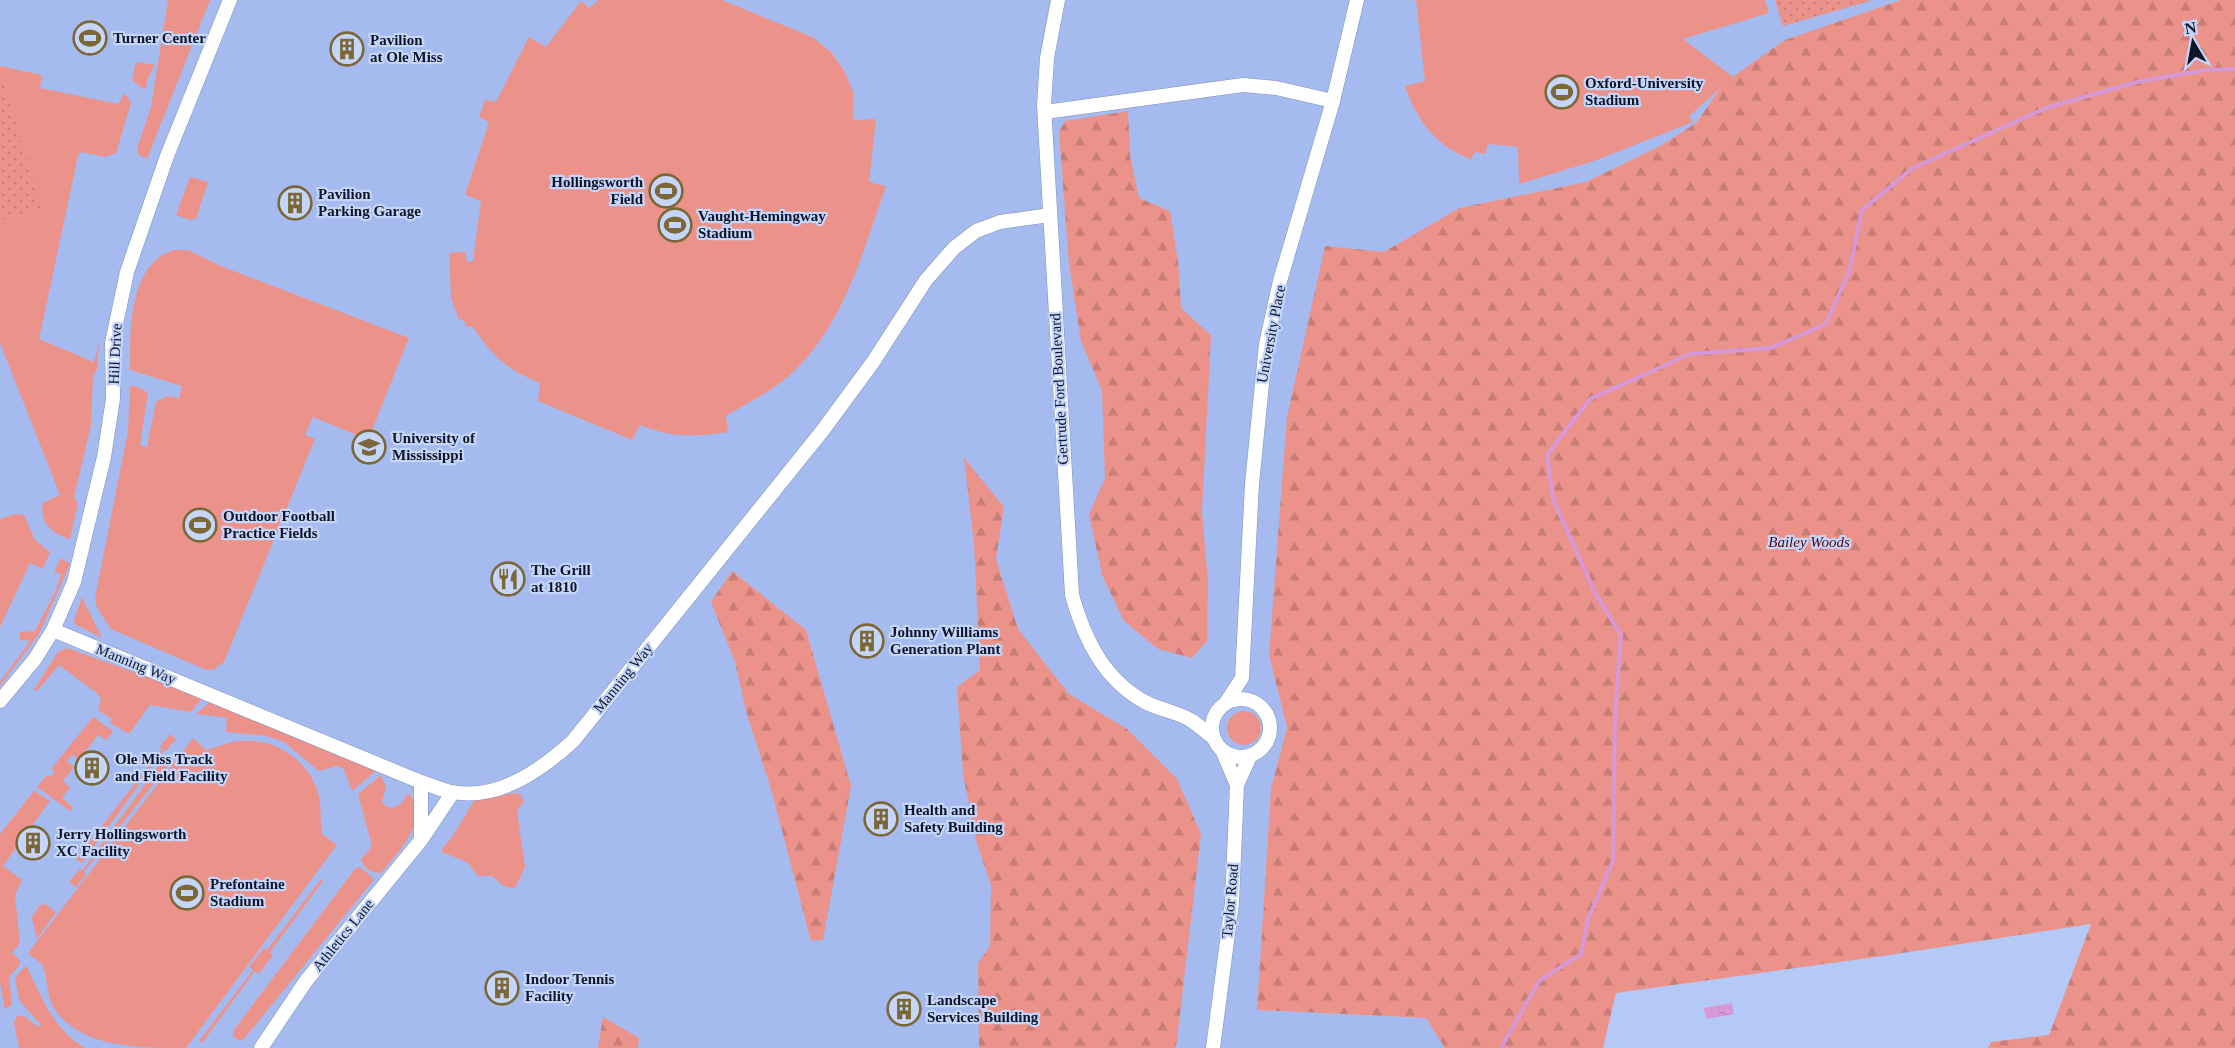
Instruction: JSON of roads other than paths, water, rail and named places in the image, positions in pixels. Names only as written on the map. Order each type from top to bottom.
[{"type":"street","name":"Hill Drive","points":[[0,701],[35,659],[53,630],[74,582],[104,457],[113,399],[112,343],[127,272],[167,156],[230,0]]},
{"type":"street","name":"Gertrude Ford Boulevard","points":[[1058,0],[1047,58],[1045,112],[1072,595],[1082,630],[1093,651],[1118,682],[1145,702],[1192,721],[1214,738]]},
{"type":"street","name":"University Place","points":[[1242,678],[1252,484],[1266,344],[1280,281],[1333,102],[1357,0]]},
{"type":"street","points":[[1045,112],[1243,85],[1276,88],[1333,102]]},
{"type":"street","name":"Manning Way","points":[[53,630],[421,782],[453,792],[500,788],[548,764],[573,741],[823,430],[873,362],[926,280],[954,248],[976,231],[1000,222],[1050,215]]},
{"type":"street","points":[[1222,750],[1240,757],[1250,756],[1265,746],[1271,729],[1270,720],[1242,678],[1215,716],[1214,738],[1238,785]]},
{"type":"street","points":[[1225,704],[1242,699],[1259,705]]},
{"type":"street","points":[[1192,721],[1215,716]]},
{"type":"street","name":"Taylor Road","points":[[1213,1048],[1232,903],[1238,785],[1250,756]]},
{"type":"street","points":[[421,782],[421,840]]},
{"type":"street","name":"Athletics Lane","points":[[261,1048],[306,981],[421,840],[453,792]]},
{"type":"water","points":[[1732,1003],[1734,1014],[1706,1019],[1704,1008]]},
{"type":"waterway","points":[[1501,1048],[1539,981],[1581,954],[1588,919],[1613,861],[1615,715],[1621,635],[1595,593],[1553,499],[1547,455],[1590,399],[1690,354],[1771,348],[1826,324],[1850,269],[1862,210],[1913,168],[2046,108],[2137,82],[2206,70],[2235,69]]},
{"type":"place","name":"Turner Center","points":[[90,38]]},
{"type":"place","name":"Pavilion at Ole Miss","points":[[347,49]]},
{"type":"place","name":"Oxford-University Stadium","points":[[1562,92]]},
{"type":"place","name":"Hollingsworth Field","points":[[666,191]]},
{"type":"place","name":"Pavilion Parking Garage","points":[[295,203]]},
{"type":"place","name":"Vaught-Hemingway Stadium","points":[[675,225]]},
{"type":"place","name":"University of Mississippi","points":[[369,447]]},
{"type":"place","name":"Outdoor Football Practice Fields","points":[[200,525]]},
{"type":"place","name":"The Grill at 1810","points":[[508,579]]},
{"type":"place","name":"Johnny Williams Generation Plant","points":[[867,641]]},
{"type":"place","name":"Ole Miss Track and Field Facility","points":[[92,768]]},
{"type":"place","name":"Health and Safety Building","points":[[881,819]]},
{"type":"place","name":"Jerry Hollingsworth XC Facility","points":[[33,843]]},
{"type":"place","name":"Prefontaine Stadium","points":[[187,893]]},
{"type":"place","name":"Indoor Tennis Facility","points":[[502,988]]},
{"type":"place","name":"Landscape Services Building","points":[[904,1009]]},
{"type":"park label","name":"Bailey Woods","points":[[1809,542]]}]
